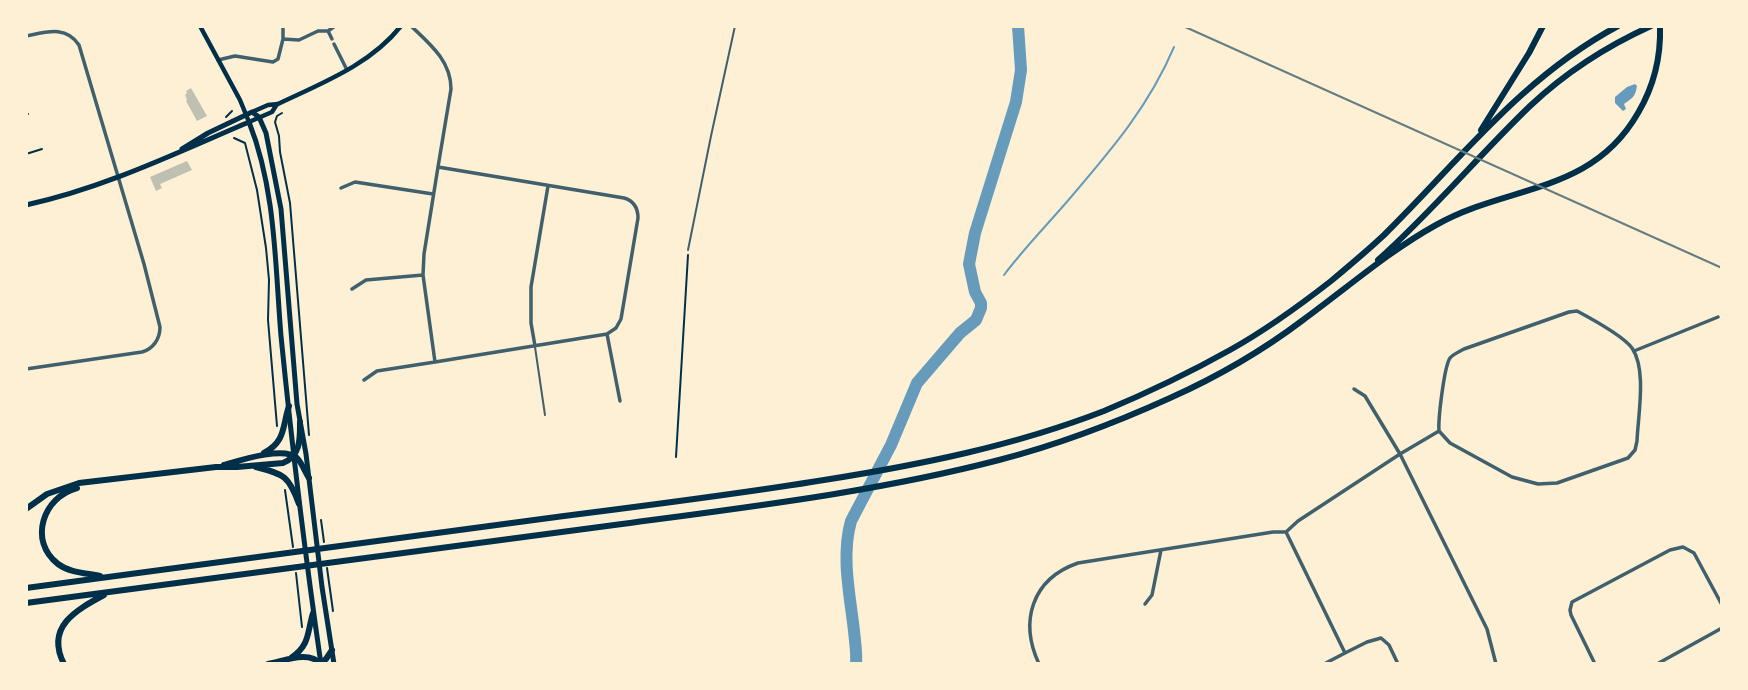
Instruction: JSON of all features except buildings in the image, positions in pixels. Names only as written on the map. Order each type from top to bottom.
[{"type":"highway","points":[[1472,144],[1513,80],[1543,26]]},
{"type":"highway","points":[[26,588],[754,492],[865,474],[985,449],[1101,412],[1158,388],[1237,347],[1301,304],[1382,237],[1497,118],[1544,75],[1568,56],[1618,26]]},
{"type":"highway","points":[[26,603],[601,527],[863,489],[1000,460],[1053,444],[1169,399],[1243,360],[1298,325],[1437,224],[1461,213],[1552,183],[1581,170],[1602,156],[1631,125],[1643,106],[1658,65],[1660,26]]},
{"type":"highway","points":[[1352,284],[1411,229],[1531,105],[1579,66],[1605,49],[1650,27]]},
{"type":"highway","points":[[256,457],[278,442],[283,433],[289,406]]},
{"type":"highway","points":[[26,509],[57,490],[79,483],[216,467],[283,463],[289,461],[299,446],[300,422]]},
{"type":"highway","points":[[216,467],[256,457],[288,453],[298,459],[309,478]]},
{"type":"highway","points":[[251,466],[271,470],[283,476],[293,486],[299,504]]},
{"type":"highway","points":[[90,482],[64,492],[52,503],[44,518],[42,536],[49,555],[65,569],[109,577]]},
{"type":"highway","points":[[64,664],[58,641],[65,622],[83,606],[110,592]]},
{"type":"highway","points":[[290,659],[299,653],[307,642],[313,613]]},
{"type":"highway","points":[[268,664],[309,657],[317,659],[320,664],[332,650]]},
{"type":"main road","points":[[200,26],[248,113],[248,122],[258,148],[267,187],[293,456],[320,664]]},
{"type":"main road","points":[[180,151],[190,143],[248,113],[278,104],[347,70],[381,48],[401,26]]},
{"type":"main road","points":[[26,205],[118,178],[272,111],[278,104]]},
{"type":"main road","points":[[248,113],[259,117],[266,133],[281,209],[296,391],[321,587],[334,664]]},
{"type":"street","points":[[218,60],[235,56],[272,62],[278,59],[283,26]]},
{"type":"street","points":[[283,39],[299,40],[318,31],[328,32],[335,26]]},
{"type":"street","points":[[411,26],[442,58],[451,76],[424,254],[423,275],[435,362]]},
{"type":"street","points":[[26,36],[52,30],[66,33],[76,40],[81,50],[160,327],[158,338],[152,347],[142,352],[26,369]]},
{"type":"street","points":[[328,32],[347,70]]},
{"type":"street","points":[[364,380],[377,370],[607,334],[616,328],[621,319],[638,218],[636,207],[629,200],[438,167]]},
{"type":"street","points":[[341,188],[355,182],[433,194]]},
{"type":"street","points":[[535,346],[531,323],[531,287],[548,186]]},
{"type":"street","points":[[352,289],[366,280],[423,275]]},
{"type":"street","points":[[1573,311],[1587,316],[1626,342],[1634,351],[1640,367],[1635,450],[1628,458],[1557,483],[1538,485],[1512,477],[1450,443],[1439,431],[1448,362],[1455,353],[1573,311]]},
{"type":"street","points":[[1634,351],[1718,317]]},
{"type":"street","points":[[607,334],[620,401]]},
{"type":"street","points":[[1354,389],[1365,396],[1400,454],[1487,629],[1496,664]]},
{"type":"street","points":[[1039,664],[1031,645],[1030,620],[1035,599],[1051,578],[1065,569],[1078,563],[1286,532],[1298,521],[1439,431]]},
{"type":"street","points":[[1286,532],[1345,653]]},
{"type":"street","points":[[1595,664],[1571,615],[1572,602],[1670,550],[1683,547],[1695,553],[1722,605]]},
{"type":"street","points":[[1145,604],[1152,595],[1161,550]]},
{"type":"street","points":[[1657,664],[1722,628]]},
{"type":"street","points":[[1324,664],[1367,642],[1381,638],[1389,645],[1398,664]]},
{"type":"lane","points":[[688,250],[735,26]]},
{"type":"lane","points":[[66,33],[67,27]]},
{"type":"lane","points":[[535,346],[545,415]]},
{"type":"path","points":[[225,118],[232,111]]},
{"type":"path","points":[[282,113],[277,116],[275,122],[290,203],[310,436]]},
{"type":"path","points":[[234,138],[245,143],[254,173],[267,248],[268,320],[277,417],[275,432]]},
{"type":"path","points":[[26,154],[42,149]]},
{"type":"path","points":[[676,457],[688,250]]},
{"type":"path","points":[[284,485],[293,549]]},
{"type":"path","points":[[295,571],[302,635]]},
{"type":"water","points":[[1635,84],[1635,93],[1624,104],[1626,109],[1623,111],[1615,103],[1615,97]]},
{"type":"waterway","points":[[856,664],[846,562],[851,521],[891,445],[917,383],[960,333],[976,320],[981,308],[969,264],[975,233],[1016,102],[1021,70],[1018,26]]},
{"type":"waterway","points":[[1004,275],[1115,144],[1153,89],[1174,47]]},
{"type":"railway","points":[[1183,26],[1722,268]]}]
